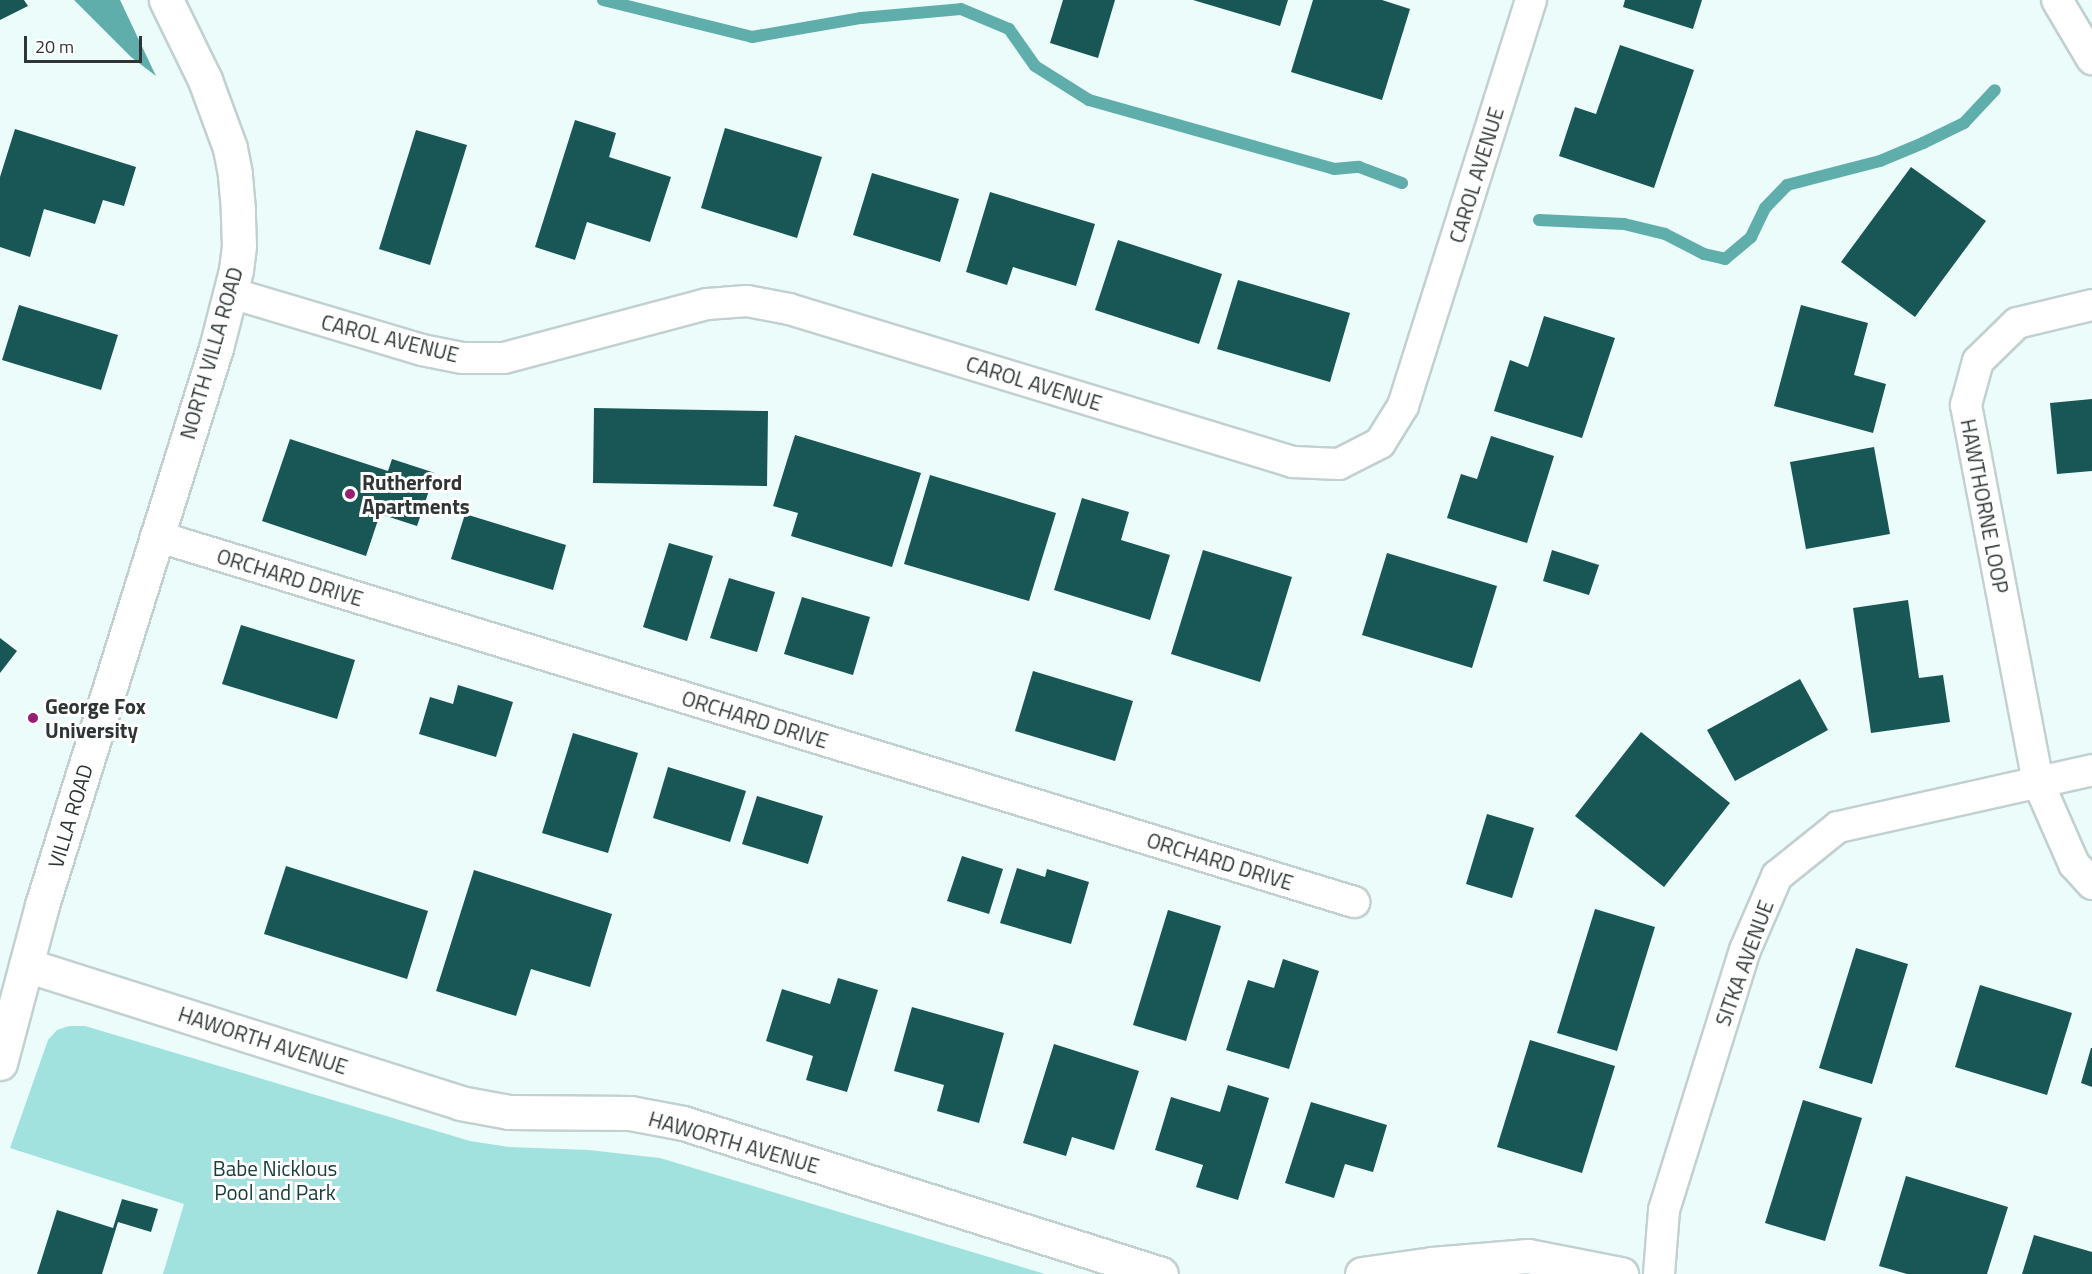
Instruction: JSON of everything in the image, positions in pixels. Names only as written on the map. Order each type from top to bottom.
[{"type":"street","name":"NORTH VILLA ROAD","points":[[156,536],[216,348],[231,293],[239,246],[236,174],[230,148],[205,80],[166,0]]},
{"type":"street","name":"CAROL AVENUE","points":[[231,293],[422,350],[462,358],[504,358],[707,304],[747,301],[789,309],[1293,462],[1339,464],[1380,443],[1403,406],[1531,0]]},
{"type":"street","points":[[2057,0],[2092,59]]},
{"type":"street","name":"HAWTHORNE LOOP","points":[[2092,305],[2017,323],[1978,361],[1966,405],[2038,782],[2074,864],[2092,884]]},
{"type":"street","name":"ORCHARD DRIVE","points":[[156,536],[1354,902]]},
{"type":"street","name":"VILLA ROAD","points":[[0,1064],[26,965],[156,536]]},
{"type":"street","name":"SITKA AVENUE","points":[[1659,1274],[1664,1210],[1744,950],[1777,876],[1838,827],[2092,770]]},
{"type":"street","name":"HAWORTH AVENUE","points":[[26,965],[460,1102],[509,1112],[630,1113],[683,1123],[1161,1274]]},
{"type":"street","points":[[1363,1274],[1432,1264],[1528,1256],[1621,1274]]},
{"type":"green space","name":"Babe Nicklous Pool and Park","points":[[69,1026],[85,1026],[470,1141],[509,1147],[589,1150],[660,1158],[1045,1274],[163,1274],[184,1204],[10,1148],[48,1040],[57,1030]]},
{"type":"shaded area","points":[[74,0],[120,0],[156,76],[131,57]]},
{"type":"building","points":[[0,0],[24,0],[28,6],[0,20]]},
{"type":"building","points":[[1063,0],[1115,0],[1098,58],[1050,43]]},
{"type":"building","points":[[1193,0],[1288,0],[1280,26]]},
{"type":"building","points":[[1313,0],[1382,0],[1410,9],[1382,100],[1291,72]]},
{"type":"building","points":[[1625,0],[1702,0],[1693,29],[1623,7]]},
{"type":"building","points":[[1620,45],[1694,70],[1654,188],[1559,156],[1575,107],[1596,114]]},
{"type":"building","points":[[575,120],[616,133],[609,157],[671,177],[650,242],[587,222],[575,260],[535,247]]},
{"type":"building","points":[[725,128],[822,157],[797,238],[701,208]]},
{"type":"building","points":[[15,129],[136,167],[124,206],[103,200],[95,224],[44,209],[30,257],[0,247],[0,177]]},
{"type":"building","points":[[416,130],[467,145],[430,265],[379,249]]},
{"type":"building","points":[[1911,167],[1986,221],[1915,317],[1841,262]]},
{"type":"building","points":[[872,173],[959,199],[940,262],[853,235]]},
{"type":"building","points":[[990,192],[1095,224],[1076,286],[1013,267],[1007,285],[966,272]]},
{"type":"building","points":[[1118,240],[1222,274],[1199,344],[1095,310]]},
{"type":"building","points":[[1238,280],[1350,313],[1330,382],[1217,349]]},
{"type":"building","points":[[19,305],[118,335],[101,390],[2,360]]},
{"type":"building","points":[[1801,305],[1868,323],[1854,375],[1886,384],[1873,433],[1774,406]]},
{"type":"building","points":[[1544,316],[1615,338],[1582,438],[1494,411],[1510,360],[1528,367]]},
{"type":"building","points":[[2092,399],[2092,471],[2057,474],[2050,403]]},
{"type":"building","points":[[594,408],[768,411],[767,486],[593,483]]},
{"type":"building","points":[[795,435],[921,473],[892,567],[791,536],[798,513],[773,506]]},
{"type":"building","points":[[1491,436],[1554,456],[1527,543],[1447,518],[1461,474],[1477,479]]},
{"type":"building","name":"Rutherford Apartments","points":[[290,439],[388,471],[392,459],[435,473],[417,526],[380,514],[366,556],[262,521]]},
{"type":"building","points":[[1874,447],[1890,534],[1806,549],[1790,462]]},
{"type":"building","points":[[930,475],[1056,513],[1029,601],[904,564]]},
{"type":"building","points":[[1082,498],[1129,512],[1121,540],[1170,555],[1150,620],[1054,590]]},
{"type":"building","points":[[465,514],[566,545],[553,590],[451,559]]},
{"type":"building","points":[[669,543],[713,556],[687,641],[643,627]]},
{"type":"building","points":[[1203,550],[1292,577],[1260,682],[1171,654]]},
{"type":"building","points":[[1552,550],[1599,565],[1589,595],[1543,581]]},
{"type":"building","points":[[1387,553],[1497,586],[1472,668],[1362,635]]},
{"type":"building","points":[[729,578],[775,592],[757,652],[710,638]]},
{"type":"building","points":[[802,597],[870,617],[853,675],[784,654]]},
{"type":"building","points":[[1908,600],[1919,678],[1943,675],[1950,722],[1871,733],[1853,608]]},
{"type":"building","points":[[241,625],[355,660],[337,719],[222,684]]},
{"type":"building","points":[[0,638],[17,651],[0,673]]},
{"type":"building","points":[[1033,671],[1133,701],[1115,761],[1015,731]]},
{"type":"building","points":[[1800,679],[1828,730],[1735,781],[1707,730]]},
{"type":"building","points":[[458,685],[513,702],[496,757],[419,734],[430,697],[453,704]]},
{"type":"building","points":[[1641,732],[1730,803],[1664,887],[1575,816]]},
{"type":"building","points":[[573,733],[638,753],[608,853],[542,833]]},
{"type":"building","points":[[668,767],[746,791],[730,842],[653,818]]},
{"type":"building","points":[[757,796],[823,816],[808,864],[742,844]]},
{"type":"building","points":[[1487,814],[1534,828],[1512,898],[1466,884]]},
{"type":"building","points":[[962,856],[1003,869],[989,914],[947,901]]},
{"type":"building","points":[[286,866],[428,911],[407,979],[264,934]]},
{"type":"building","points":[[1017,868],[1045,877],[1047,869],[1089,882],[1071,944],[1000,923]]},
{"type":"building","points":[[474,870],[612,914],[590,987],[531,969],[516,1016],[436,991]]},
{"type":"building","points":[[1595,909],[1655,927],[1617,1051],[1557,1033]]},
{"type":"building","points":[[1168,910],[1221,926],[1186,1041],[1133,1025]]},
{"type":"building","points":[[1856,948],[1908,964],[1872,1084],[1819,1068]]},
{"type":"building","points":[[1283,959],[1319,971],[1289,1069],[1226,1050],[1248,980],[1274,988]]},
{"type":"building","points":[[838,978],[878,990],[847,1092],[806,1080],[813,1056],[766,1041],[782,989],[830,1004]]},
{"type":"building","points":[[1980,985],[2072,1013],[2047,1095],[1955,1067]]},
{"type":"building","points":[[912,1007],[1004,1033],[979,1123],[937,1111],[944,1085],[894,1071]]},
{"type":"building","points":[[1530,1040],[1615,1066],[1582,1173],[1497,1147]]},
{"type":"building","points":[[1054,1044],[1139,1071],[1114,1150],[1072,1137],[1066,1156],[1023,1143]]},
{"type":"building","points":[[2092,1048],[2092,1087],[2081,1083]]},
{"type":"building","points":[[1228,1085],[1269,1098],[1238,1200],[1196,1187],[1203,1165],[1155,1150],[1171,1097],[1220,1112]]},
{"type":"building","points":[[1803,1100],[1862,1118],[1825,1241],[1765,1223]]},
{"type":"building","points":[[1311,1102],[1387,1125],[1373,1172],[1345,1164],[1334,1198],[1285,1183]]},
{"type":"building","points":[[1906,1176],[2008,1207],[1987,1274],[1907,1274],[1879,1266]]},
{"type":"building","points":[[122,1199],[158,1209],[151,1232],[118,1222],[102,1274],[37,1274],[57,1210],[113,1228]]},
{"type":"building","points":[[2034,1235],[2092,1252],[2092,1274],[2022,1274]]},
{"type":"waterway","points":[[603,0],[752,37],[861,18],[961,9],[1009,29],[1035,66],[1089,100],[1334,169],[1359,167],[1402,183]]},
{"type":"waterway","points":[[1539,220],[1624,224],[1665,234],[1704,254],[1725,259],[1751,237],[1765,208],[1787,185],[1880,161],[1923,143],[1964,123],[1995,90]]},
{"type":"place","name":"Rutherford Apartments","points":[[350,494]]},
{"type":"place","name":"George Fox University","points":[[33,718]]}]
